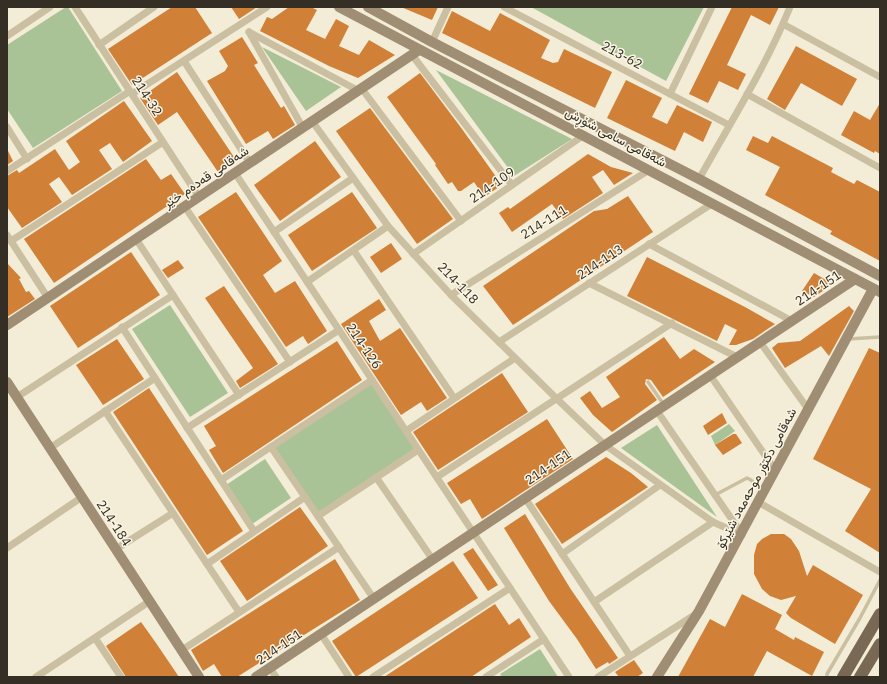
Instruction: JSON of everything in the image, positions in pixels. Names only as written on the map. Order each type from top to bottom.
[{"type":"main road","points":[[842,677],[880,614]]},
{"type":"main road","points":[[858,651],[854,666],[858,671],[863,672],[880,644]]},
{"type":"street","points":[[7,36],[50,7]]},
{"type":"street","name":"214-32","points":[[75,7],[199,197]]},
{"type":"street","points":[[99,45],[144,10],[154,7]]},
{"type":"street","points":[[7,171],[267,7]]},
{"type":"street","name":"شەقامی سامی شۆڕش","points":[[339,7],[416,53],[584,135],[876,290]]},
{"type":"street","name":"شەقامی سامی شۆڕش","points":[[368,7],[432,42],[699,179],[880,276]]},
{"type":"street","points":[[432,42],[448,7]]},
{"type":"street","name":"213-62","points":[[504,7],[516,10],[729,125]]},
{"type":"street","points":[[670,94],[712,7]]},
{"type":"street","points":[[699,179],[747,94],[783,24],[790,7]]},
{"type":"street","points":[[243,23],[303,128]]},
{"type":"street","points":[[783,24],[880,77]]},
{"type":"street","points":[[249,32],[360,90],[461,221]]},
{"type":"street","points":[[416,53],[512,185]]},
{"type":"street","name":"شەقامی قەدەم خێر","points":[[7,325],[416,53]]},
{"type":"street","points":[[184,60],[250,163]]},
{"type":"street","points":[[747,94],[880,168]]},
{"type":"street","name":"214-118","points":[[312,121],[388,226],[451,295],[557,399],[605,445],[713,522],[742,535]]},
{"type":"street","points":[[7,127],[27,158]]},
{"type":"street","name":"214-109","points":[[413,254],[584,135]]},
{"type":"street","points":[[48,298],[9,238],[163,142]]},
{"type":"street","name":"214-111","points":[[451,295],[649,170]]},
{"type":"street","name":"214-126","points":[[235,173],[569,677]]},
{"type":"street","points":[[274,232],[353,178]]},
{"type":"street","name":"214-113","points":[[499,342],[713,203]]},
{"type":"street","points":[[185,207],[290,362]]},
{"type":"street","points":[[307,282],[354,251],[388,226]]},
{"type":"street","points":[[136,239],[239,395]]},
{"type":"street","points":[[649,244],[792,321]]},
{"type":"street","points":[[354,251],[454,398]]},
{"type":"street","name":"214-151","points":[[256,677],[855,279]]},
{"type":"street","points":[[590,283],[737,358]]},
{"type":"street","name":"شەقامی دکتۆر موحەمەد شێرکۆ","points":[[657,677],[700,611],[742,535],[763,492],[808,409],[876,290]]},
{"type":"street","points":[[17,397],[173,295]]},
{"type":"street","points":[[437,477],[672,324]]},
{"type":"street","points":[[122,327],[254,531]]},
{"type":"street","points":[[187,428],[339,330]]},
{"type":"street","points":[[760,342],[808,409]]},
{"type":"street","points":[[406,431],[515,358]]},
{"type":"street","points":[[710,375],[775,470]]},
{"type":"street","points":[[50,448],[155,378]]},
{"type":"street","points":[[221,480],[372,380]]},
{"type":"street","name":"214-184","points":[[7,382],[199,677]]},
{"type":"street","points":[[661,408],[714,495],[742,535]]},
{"type":"street","points":[[105,411],[239,612]]},
{"type":"street","points":[[271,447],[374,599]]},
{"type":"street","points":[[318,516],[418,450]]},
{"type":"street","points":[[376,477],[433,560]]},
{"type":"street","points":[[562,554],[660,485]]},
{"type":"street","points":[[7,548],[82,497]]},
{"type":"street","points":[[207,564],[305,497]]},
{"type":"street","points":[[525,498],[630,656]]},
{"type":"street","points":[[758,502],[880,572]]},
{"type":"street","points":[[116,549],[173,513]]},
{"type":"street","points":[[594,602],[713,522]]},
{"type":"street","points":[[182,650],[339,547]]},
{"type":"street","points":[[373,677],[510,588]]},
{"type":"street","points":[[36,677],[45,674],[150,601]]},
{"type":"street","points":[[598,677],[700,611]]},
{"type":"street","points":[[321,634],[349,677]]},
{"type":"street","points":[[95,638],[121,677]]},
{"type":"street","points":[[490,676],[544,639]]},
{"type":"street","points":[[270,668],[276,677]]},
{"type":"lane","points":[[847,339],[880,337]]},
{"type":"lane","points":[[648,382],[661,408]]},
{"type":"lane","points":[[714,495],[747,478],[763,492]]},
{"type":"lane","points":[[827,677],[827,674],[860,618],[880,580]]},
{"type":"green space","points":[[68,7],[122,91],[33,148],[7,109],[7,45]]},
{"type":"green space","points":[[531,7],[704,7],[666,81]]},
{"type":"green space","points":[[262,47],[341,87],[306,111]]},
{"type":"green space","points":[[436,70],[572,139],[514,176]]},
{"type":"green space","points":[[170,305],[228,393],[190,417],[132,329]]},
{"type":"green space","points":[[372,380],[418,450],[318,516],[271,447]]},
{"type":"green space","points":[[729,424],[735,431],[715,445],[711,436]]},
{"type":"green space","points":[[657,425],[717,517],[621,448]]},
{"type":"green space","points":[[265,459],[291,498],[252,524],[226,485]]},
{"type":"green space","points":[[540,649],[558,677],[502,677],[500,674]]},
{"type":"building","points":[[172,7],[195,7],[212,33],[132,85],[108,49]]},
{"type":"building","points":[[231,7],[257,7],[239,19]]},
{"type":"building","points":[[289,7],[311,7],[317,10],[306,30],[325,39],[336,19],[349,26],[339,46],[350,51],[359,55],[369,40],[395,55],[358,78],[329,66],[260,31],[267,17],[272,19]]},
{"type":"building","points":[[401,7],[438,7],[432,20]]},
{"type":"building","points":[[732,7],[779,7],[770,25],[751,15],[727,65],[746,74],[738,90],[719,81],[708,103],[689,94]]},
{"type":"building","points":[[452,11],[490,31],[500,13],[550,40],[541,58],[553,63],[558,62],[564,49],[612,72],[595,108],[442,33]]},
{"type":"building","points":[[242,37],[258,63],[254,65],[281,108],[284,106],[295,125],[273,139],[268,131],[246,144],[207,81],[225,71],[228,66],[219,51]]},
{"type":"building","points":[[796,46],[857,79],[842,106],[801,83],[785,110],[767,99]]},
{"type":"building","points":[[177,72],[236,160],[218,172],[177,112],[158,125],[140,98]]},
{"type":"building","points":[[420,73],[502,185],[484,197],[474,182],[461,191],[458,191],[452,182],[448,184],[435,165],[436,164],[387,97]]},
{"type":"building","points":[[626,80],[662,98],[652,117],[667,124],[677,105],[712,122],[703,142],[684,132],[675,151],[607,118]]},
{"type":"building","points":[[124,101],[152,141],[123,162],[110,143],[99,150],[112,169],[72,195],[59,177],[49,184],[62,202],[22,228],[7,207],[7,176],[17,170],[19,173],[55,149],[69,170],[80,162],[66,141]]},
{"type":"building","points":[[880,103],[880,154],[875,151],[874,153],[841,135],[854,111],[870,120]]},
{"type":"building","points":[[370,108],[453,219],[417,244],[336,131]]},
{"type":"building","points":[[753,136],[768,143],[772,136],[833,168],[831,172],[854,184],[857,180],[880,192],[880,261],[830,234],[832,231],[765,195],[780,167],[746,150]]},
{"type":"building","points":[[315,141],[341,177],[280,221],[254,185]]},
{"type":"building","points":[[7,149],[13,161],[7,165]]},
{"type":"building","points":[[588,154],[611,167],[633,173],[614,185],[603,170],[592,177],[603,193],[563,219],[552,204],[512,232],[499,213],[508,207],[510,209]]},
{"type":"building","points":[[146,159],[161,180],[171,174],[185,194],[54,283],[24,239]]},
{"type":"building","points":[[236,192],[282,261],[263,275],[275,293],[295,281],[327,331],[308,344],[303,336],[286,347],[198,217]]},
{"type":"building","points":[[352,192],[377,228],[312,271],[288,235]]},
{"type":"building","points":[[628,196],[653,232],[513,325],[483,286],[594,211],[607,209]]},
{"type":"building","points":[[391,243],[402,259],[381,273],[370,257]]},
{"type":"building","points":[[131,252],[160,295],[78,348],[50,306]]},
{"type":"building","points":[[647,257],[775,324],[753,339],[736,345],[729,345],[737,330],[725,324],[717,341],[627,296]]},
{"type":"building","points":[[178,260],[184,268],[168,278],[162,270]]},
{"type":"building","points":[[7,263],[21,278],[19,279],[26,292],[29,291],[35,299],[7,317]]},
{"type":"building","points":[[814,273],[833,284],[814,297],[802,291]]},
{"type":"building","points":[[224,286],[278,364],[240,388],[236,381],[253,368],[205,298]]},
{"type":"building","points":[[379,299],[386,310],[369,321],[380,341],[400,328],[447,398],[427,411],[421,402],[401,415],[341,324]]},
{"type":"building","points":[[849,306],[854,311],[829,356],[821,346],[785,368],[772,348],[778,343],[800,341]]},
{"type":"building","points":[[664,337],[680,359],[694,349],[715,362],[663,397],[651,380],[646,379],[645,384],[657,400],[612,432],[593,415],[580,398],[590,391],[602,408],[620,397],[606,377]]},
{"type":"building","points":[[117,339],[144,379],[103,405],[76,365]]},
{"type":"building","points":[[337,341],[362,380],[223,473],[209,450],[216,446],[204,426]]},
{"type":"building","points":[[869,348],[880,353],[880,553],[845,531],[871,489],[813,459]]},
{"type":"building","points":[[502,373],[528,412],[438,470],[413,432]]},
{"type":"building","points":[[149,388],[243,531],[207,555],[113,412]]},
{"type":"building","points":[[722,413],[727,423],[708,435],[703,426]]},
{"type":"building","points":[[547,419],[573,459],[482,519],[470,499],[461,504],[447,483]]},
{"type":"building","points":[[733,434],[736,434],[742,443],[723,455],[715,445]]},
{"type":"building","points":[[606,457],[631,473],[648,487],[562,544],[535,504]]},
{"type":"building","points":[[300,507],[328,546],[247,601],[220,561]]},
{"type":"building","points":[[525,514],[570,588],[618,658],[609,664],[608,662],[596,669],[577,639],[549,601],[504,528]]},
{"type":"building","points":[[771,534],[784,534],[791,539],[799,551],[807,576],[813,565],[863,595],[835,644],[791,618],[786,613],[796,596],[781,600],[770,596],[762,589],[754,574],[754,555],[757,544]]},
{"type":"building","points":[[473,548],[498,585],[488,591],[463,554]]},
{"type":"building","points":[[335,559],[360,600],[237,677],[222,677],[214,664],[203,671],[191,650]]},
{"type":"building","points":[[453,561],[478,598],[356,677],[332,641]]},
{"type":"building","points":[[742,594],[782,615],[775,629],[794,640],[795,637],[824,652],[812,676],[767,651],[753,677],[678,677],[710,619],[725,627]]},
{"type":"building","points":[[495,604],[509,625],[519,618],[531,637],[471,677],[384,677]]},
{"type":"building","points":[[141,622],[179,677],[126,677],[106,646]]},
{"type":"building","points":[[634,660],[643,673],[637,677],[619,677],[615,672]]}]
